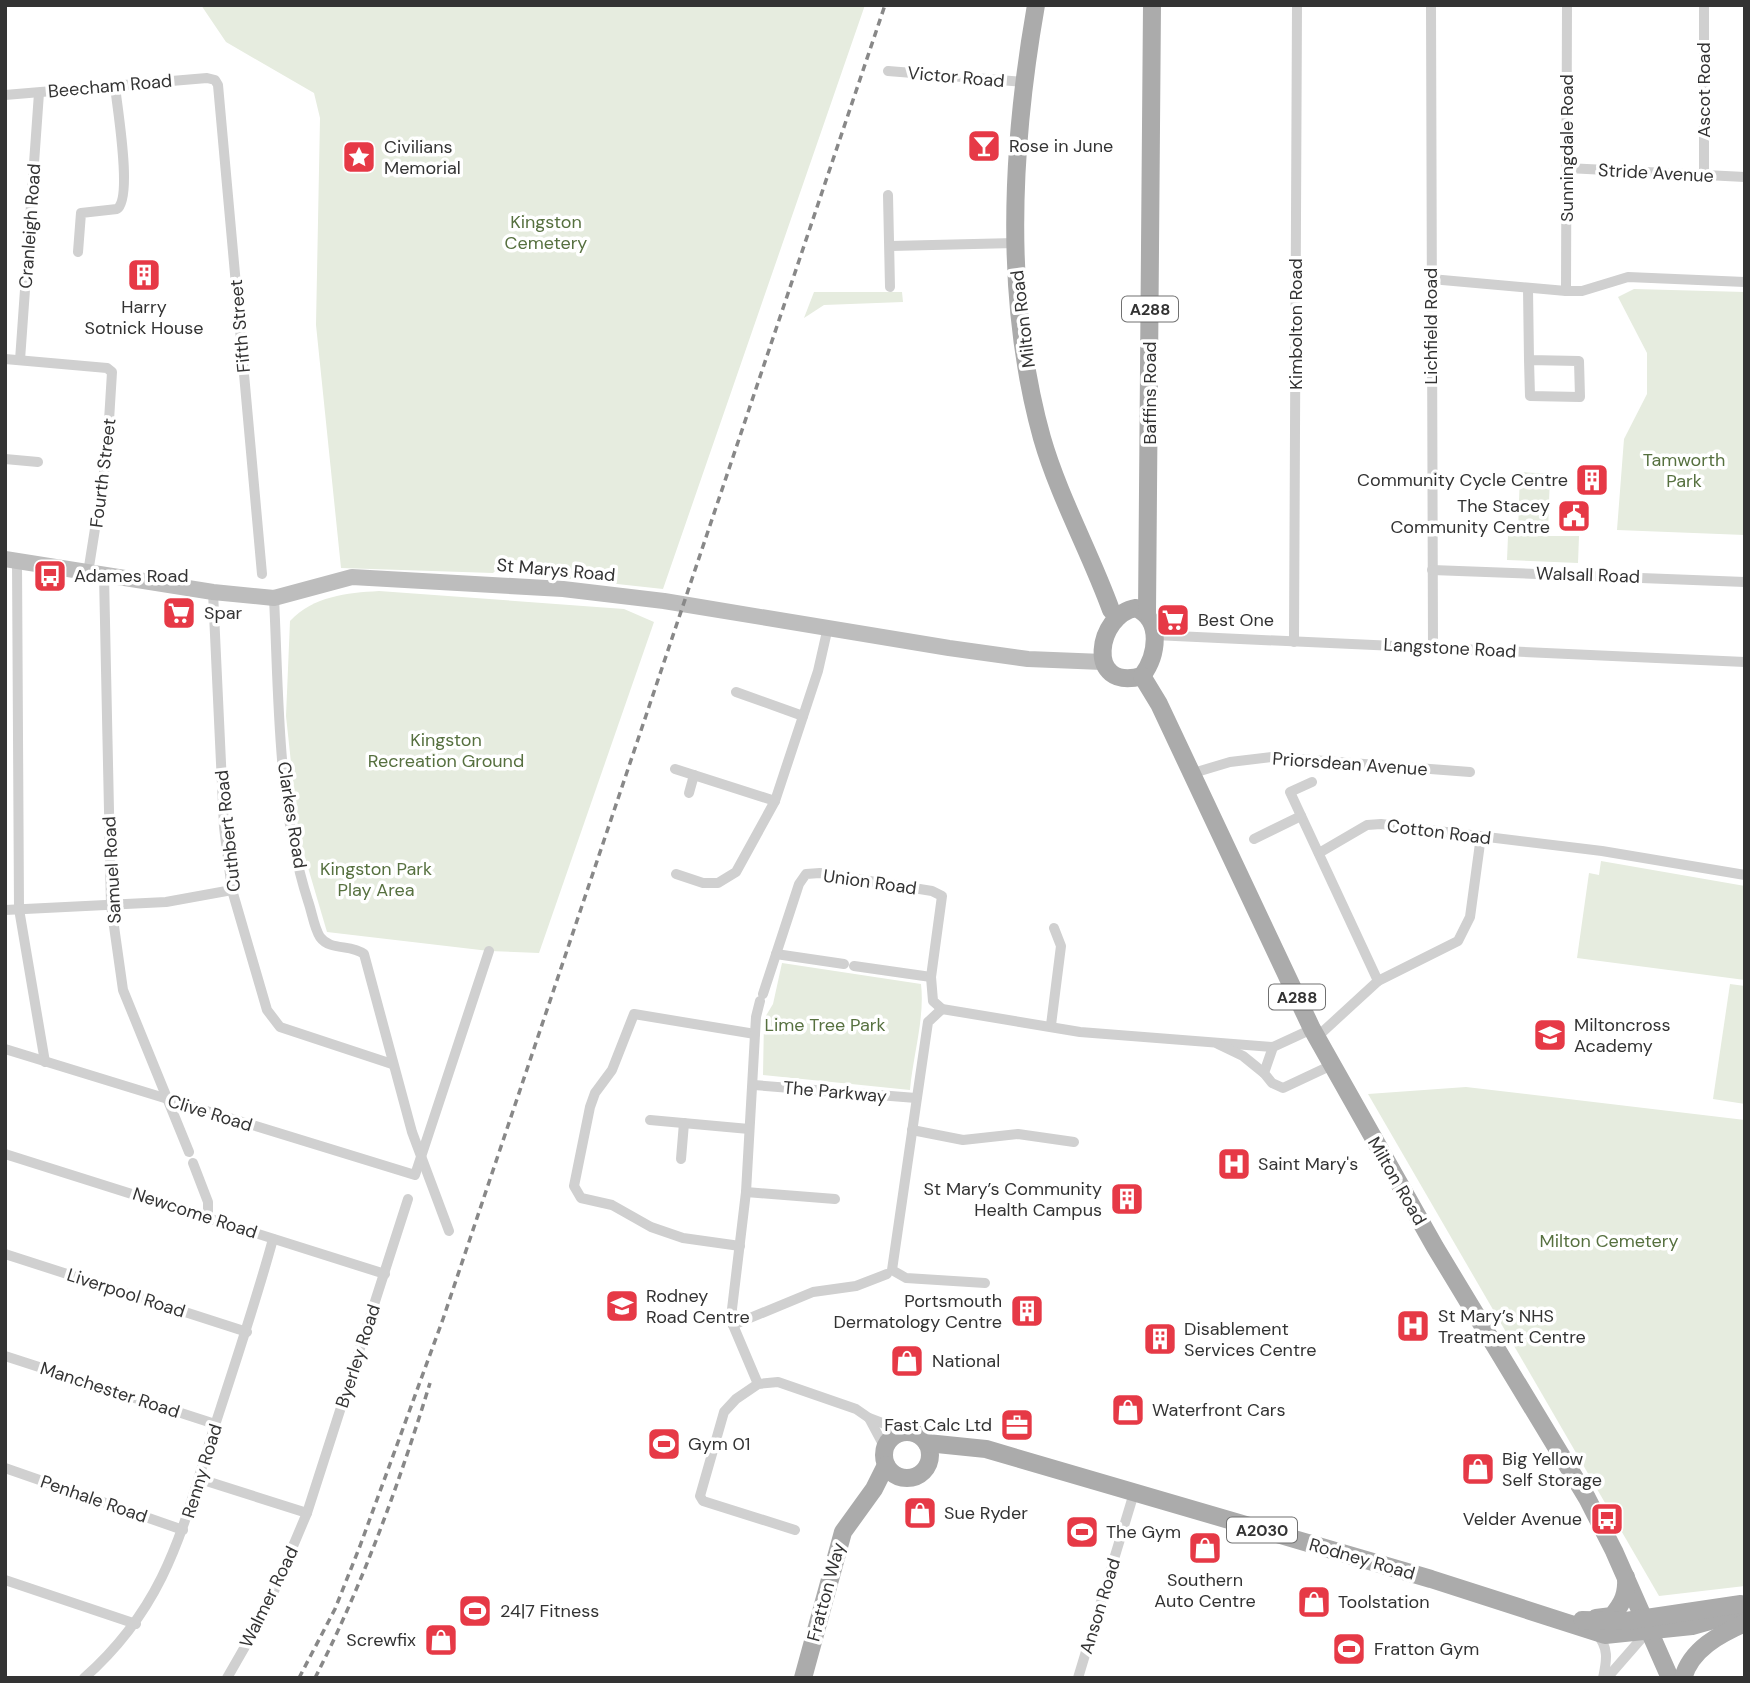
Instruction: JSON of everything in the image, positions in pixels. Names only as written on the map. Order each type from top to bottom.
[{"type":"main road","name":"Milton Road","points":[[1036,5],[1024,82],[1015,243],[1023,335],[1042,438],[1111,610],[1118,617]]},
{"type":"main road","name":"Baffins Road","points":[[1147,613],[1153,5]]},
{"type":"main road","points":[[1136,608],[1147,613],[1154,635],[1149,666],[1142,676],[1119,678],[1109,673],[1104,662],[1105,640],[1118,617],[1126,610],[1136,608]]},
{"type":"main road","name":"Milton Road","points":[[1142,676],[1159,704],[1314,1033],[1435,1247],[1587,1498],[1626,1576],[1670,1678]]},
{"type":"main road","points":[[906,1432],[893,1437],[885,1457],[895,1475],[908,1479],[921,1474],[929,1463],[968,1445]]},
{"type":"main road","name":"A2030","points":[[906,1432],[918,1434],[927,1443]]},
{"type":"main road","points":[[927,1443],[929,1463]]},
{"type":"main road","name":"Rodney Road","points":[[927,1443],[968,1445],[1554,1617],[1596,1633],[1612,1635],[1646,1624]]},
{"type":"main road","name":"Fratton Way","points":[[803,1678],[835,1551],[843,1532],[874,1489],[885,1457]]},
{"type":"main road","name":"Fratton Way","points":[[857,1510],[908,1479]]},
{"type":"main road","name":"Rodney Road","points":[[1554,1617],[1612,1616],[1627,1595],[1626,1576]]},
{"type":"main road","name":"A2030","points":[[1646,1624],[1745,1603]]},
{"type":"main road","name":"A2030","points":[[1646,1624],[1715,1622],[1745,1611]]},
{"type":"main road","name":"Rodney Road","points":[[1554,1617],[1646,1624]]},
{"type":"main road","points":[[1684,1678],[1698,1653],[1717,1635],[1745,1623]]},
{"type":"street","name":"Kimbolton Road","points":[[1294,642],[1297,5]]},
{"type":"street","name":"Lichfield Road","points":[[1431,5],[1433,647]]},
{"type":"street","name":"Sunningdale Road","points":[[1566,291],[1567,5]]},
{"type":"street","name":"Ascot Road","points":[[1704,5],[1704,175]]},
{"type":"street","name":"Victor Road","points":[[888,71],[1024,82]]},
{"type":"street","name":"Beecham Road","points":[[5,95],[215,80]]},
{"type":"street","name":"Fifth Street","points":[[215,80],[218,85],[262,574]]},
{"type":"street","points":[[78,252],[81,213],[117,209],[124,200],[115,86]]},
{"type":"street","name":"Cranleigh Road","points":[[20,360],[38,93]]},
{"type":"street","name":"Stride Avenue","points":[[1567,168],[1745,177]]},
{"type":"street","points":[[888,195],[890,287]]},
{"type":"street","points":[[891,246],[1015,243]]},
{"type":"street","points":[[1431,279],[1566,291],[1582,291],[1628,276],[1745,282]]},
{"type":"street","points":[[1528,289],[1529,360],[1530,396],[1580,397],[1579,361],[1529,360]]},
{"type":"street","points":[[5,359],[20,360]]},
{"type":"street","name":"Fourth Street","points":[[20,360],[107,368],[112,372],[96,574]]},
{"type":"street","points":[[5,459],[37,462]]},
{"type":"street","points":[[11,561],[19,909],[45,1062]]},
{"type":"street","name":"St Marys Road","points":[[11,561],[213,592],[274,598],[352,577],[515,585],[664,601],[1028,659],[1104,662]]},
{"type":"street","name":"Walsall Road","points":[[1432,569],[1745,582]]},
{"type":"street","name":"Samuel Road","points":[[96,574],[111,905],[123,990],[189,1152]]},
{"type":"street","name":"Cuthbert Road","points":[[213,592],[224,827],[232,890],[267,1010],[280,1027],[392,1064]]},
{"type":"street","name":"Clarkes Road","points":[[274,598],[283,772],[292,841],[319,936],[328,945],[358,950],[364,954],[392,1064],[420,1157],[449,1231]]},
{"type":"street","points":[[676,874],[703,883],[718,883],[731,878],[775,801],[818,671],[828,627]]},
{"type":"street","name":"Langstone Road","points":[[1154,635],[1745,662]]},
{"type":"street","points":[[736,692],[803,716]]},
{"type":"street","name":"Priorsdean Avenue","points":[[1190,774],[1230,762],[1272,757],[1470,772]]},
{"type":"street","points":[[675,768],[775,801]]},
{"type":"street","points":[[689,793],[694,775]]},
{"type":"street","points":[[1312,782],[1290,792],[1378,981]]},
{"type":"street","points":[[1254,839],[1301,816]]},
{"type":"street","name":"Cotton Road","points":[[1320,853],[1367,825],[1381,824],[1602,851],[1745,875]]},
{"type":"street","points":[[889,1272],[928,1022],[942,1009],[1051,1025],[1080,1032],[1273,1046],[1314,1033],[1378,981],[1458,941],[1470,917],[1480,836]]},
{"type":"street","name":"Union Road","points":[[758,1384],[733,1325],[732,1309],[746,1192],[755,1034],[762,997],[799,884],[806,874],[820,873],[932,891],[942,896],[931,977],[933,1001],[942,1009]]},
{"type":"street","points":[[5,910],[166,902],[232,890]]},
{"type":"street","points":[[1051,1025],[1061,946],[1054,928]]},
{"type":"street","points":[[420,1157],[489,951]]},
{"type":"street","points":[[776,954],[931,977]]},
{"type":"street","points":[[740,1246],[682,1238],[651,1227],[612,1205],[581,1198],[574,1186],[590,1107],[595,1094],[612,1070],[634,1014],[755,1034]]},
{"type":"street","points":[[1209,1040],[1243,1056],[1272,1083],[1283,1088],[1332,1065]]},
{"type":"street","points":[[1264,1073],[1273,1046]]},
{"type":"street","name":"Clive Road","points":[[5,1049],[415,1175],[420,1157]]},
{"type":"street","name":"The Parkway","points":[[754,1085],[916,1098]]},
{"type":"street","points":[[650,1120],[749,1129]]},
{"type":"street","points":[[681,1158],[684,1123]]},
{"type":"street","points":[[912,1130],[963,1140],[1018,1134],[1074,1142]]},
{"type":"street","name":"Newcome Road","points":[[5,1154],[385,1274]]},
{"type":"street","points":[[193,1163],[208,1202],[208,1216]]},
{"type":"street","points":[[746,1192],[835,1199]]},
{"type":"street","name":"Byerley Road","points":[[307,1513],[408,1199]]},
{"type":"street","name":"Renny Road","points":[[84,1678],[115,1651],[159,1587],[183,1530],[200,1479],[215,1424],[247,1332],[273,1239]]},
{"type":"street","name":"Liverpool Road","points":[[5,1254],[247,1332]]},
{"type":"street","points":[[733,1325],[813,1292],[856,1286],[889,1272],[906,1278],[985,1283]]},
{"type":"street","name":"Manchester Road","points":[[5,1356],[215,1424]]},
{"type":"street","points":[[794,1530],[703,1501],[700,1496],[724,1412],[736,1399],[758,1384],[778,1382],[856,1409],[869,1418],[906,1432]]},
{"type":"street","points":[[869,1418],[885,1457]]},
{"type":"street","name":"Penhale Road","points":[[5,1468],[183,1530]]},
{"type":"street","points":[[200,1479],[307,1513]]},
{"type":"street","name":"Anson Road","points":[[1078,1678],[1134,1493]]},
{"type":"street","name":"Walmer Road","points":[[226,1678],[265,1610],[307,1513]]},
{"type":"street","points":[[5,1580],[136,1624]]},
{"type":"street","points":[[1605,1678],[1646,1624]]},
{"type":"street","points":[[1596,1633],[1604,1644],[1608,1657],[1605,1678]]},
{"type":"green space","name":"Kingston Cemetery","points":[[201,5],[865,5],[663,589],[544,576],[531,561],[506,560],[493,573],[341,568],[316,325],[320,118],[314,93],[226,42]]},
{"type":"green space","name":"Tamworth Park","points":[[1634,289],[1745,292],[1745,535],[1617,530],[1624,439],[1647,394],[1647,353],[1618,297]]},
{"type":"green space","points":[[814,292],[902,292],[903,302],[824,305],[804,318]]},
{"type":"green space","points":[[1520,472],[1550,474],[1548,533],[1518,532]]},
{"type":"green space","points":[[1508,536],[1579,536],[1578,563],[1507,560]]},
{"type":"green space","name":"Kingston Recreation Ground","points":[[379,591],[624,609],[654,622],[539,953],[489,951],[327,932],[299,837],[286,716],[290,621],[309,606],[331,597]]},
{"type":"green space","points":[[1601,861],[1745,886],[1745,980],[1577,958],[1589,873],[1599,875]]},
{"type":"green space","name":"Lime Tree Park","points":[[782,963],[921,984],[920,1023],[910,1090],[763,1075],[764,1019],[773,1004]]},
{"type":"green space","points":[[1730,984],[1745,986],[1745,1104],[1713,1099]]},
{"type":"green space","name":"Milton Cemetery","points":[[1466,1087],[1745,1120],[1745,1586],[1659,1596],[1368,1094]]},
{"type":"railway","points":[[299,1678],[335,1609],[443,1319],[885,5]]},
{"type":"railway","points":[[315,1678],[379,1533],[430,1383]]},
{"type":"place","name":"Rose in June","points":[[984,146]]},
{"type":"place","name":"Civilians Memorial","points":[[359,157]]},
{"type":"place","name":"Harry Sotnick House","points":[[144,275]]},
{"type":"place","name":"Community Cycle Centre","points":[[1592,480]]},
{"type":"place","name":"The Stacey Community Centre","points":[[1574,516]]},
{"type":"place","name":"Adames Road","points":[[50,576]]},
{"type":"place","name":"Spar","points":[[179,613]]},
{"type":"place","name":"Best One","points":[[1173,620]]},
{"type":"place","name":"Miltoncross Academy","points":[[1550,1035]]},
{"type":"place","name":"Saint Mary's","points":[[1234,1164]]},
{"type":"place","name":"St Mary’s Community Health Campus","points":[[1127,1199]]},
{"type":"place","name":"Rodney Road Centre","points":[[622,1306]]},
{"type":"place","name":"Portsmouth Dermatology Centre","points":[[1027,1311]]},
{"type":"place","name":"St Mary’s NHS Treatment Centre","points":[[1413,1326]]},
{"type":"place","name":"Disablement Services Centre","points":[[1160,1339]]},
{"type":"place","name":"National","points":[[907,1361]]},
{"type":"place","name":"Waterfront Cars","points":[[1128,1410]]},
{"type":"place","name":"Fast Calc Ltd","points":[[1017,1425]]},
{"type":"place","name":"Gym 01","points":[[664,1444]]},
{"type":"place","name":"Big Yellow Self Storage","points":[[1478,1469]]},
{"type":"place","name":"Sue Ryder","points":[[920,1513]]},
{"type":"place","name":"Velder Avenue","points":[[1607,1519]]},
{"type":"place","name":"The Gym","points":[[1082,1532]]},
{"type":"place","name":"Southern Auto Centre","points":[[1205,1548]]},
{"type":"place","name":"Toolstation","points":[[1314,1602]]},
{"type":"place","name":"24|7 Fitness","points":[[475,1611]]},
{"type":"place","name":"Screwfix","points":[[441,1640]]},
{"type":"place","name":"Fratton Gym","points":[[1349,1649]]},
{"type":"park label","name":"Kingston Park Play Area","points":[[376,879]]}]
